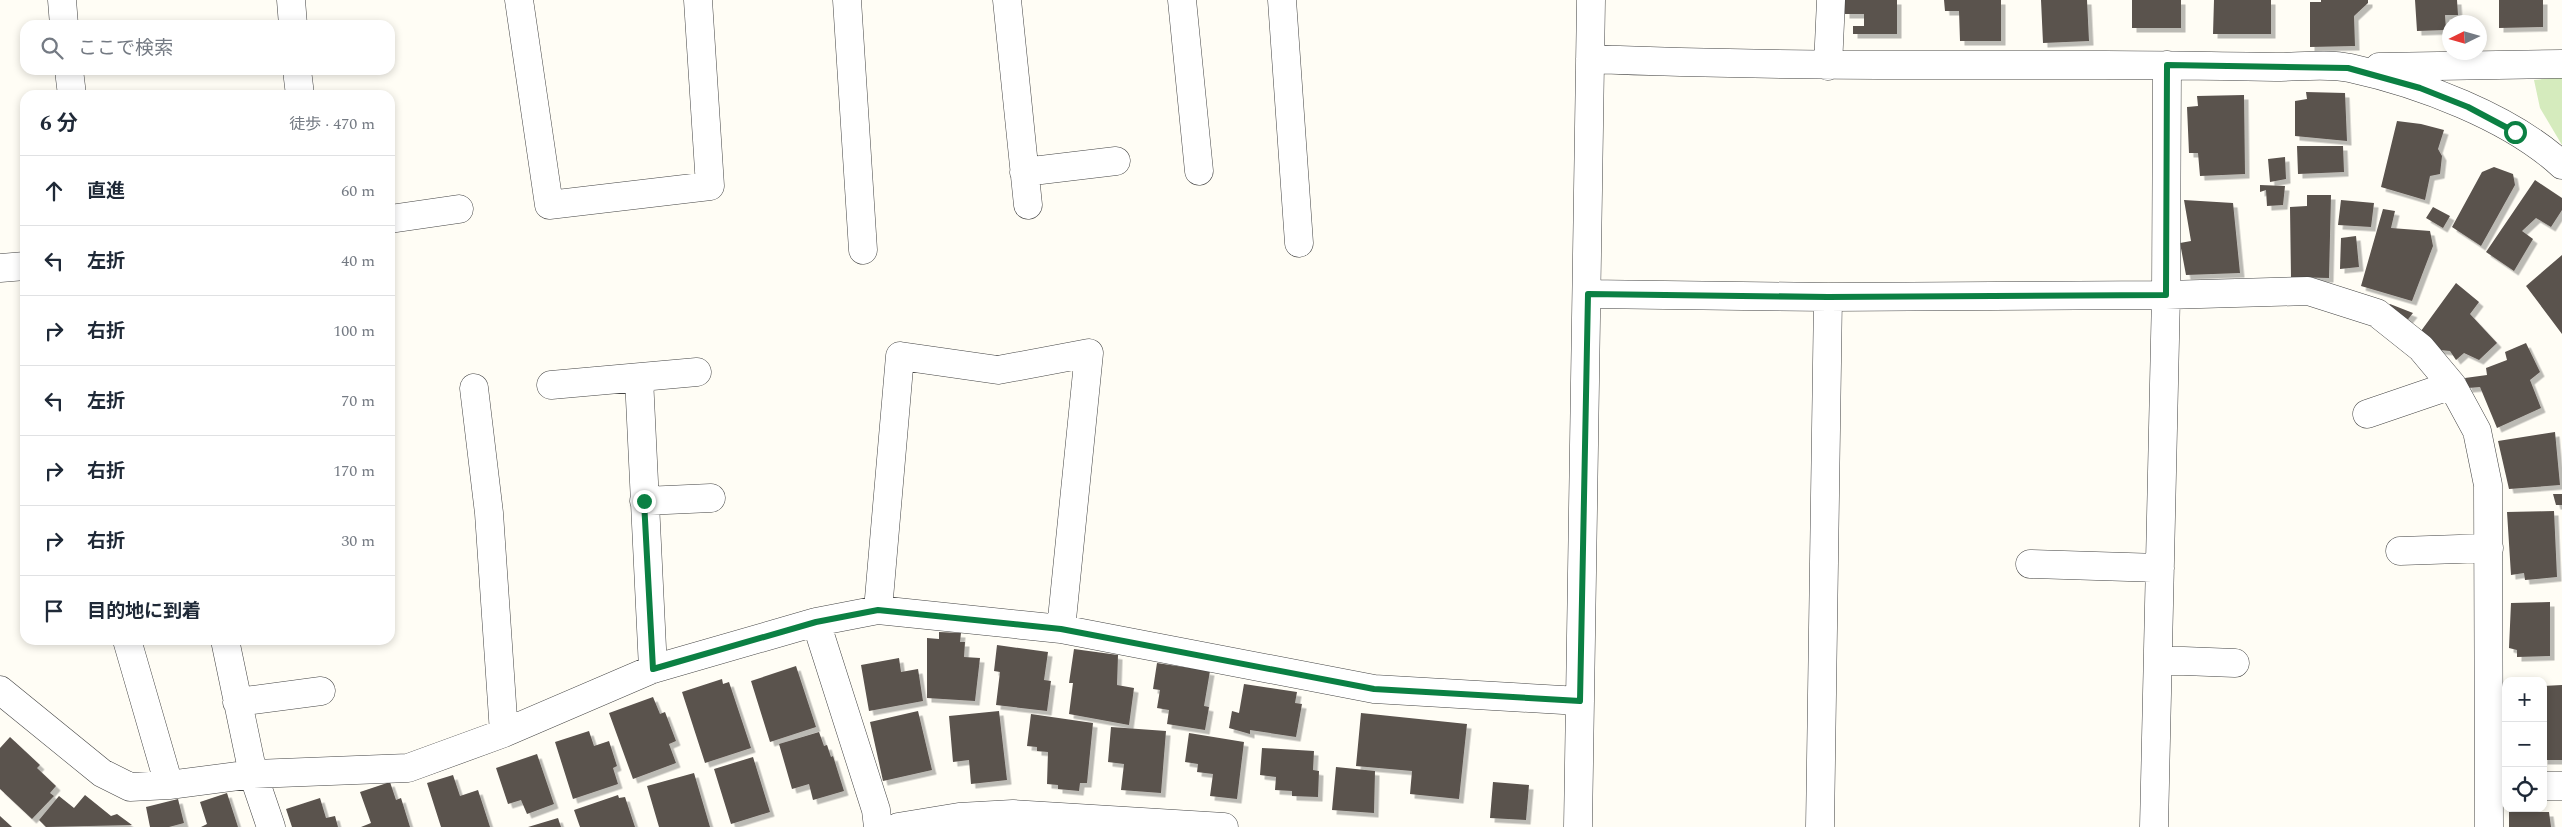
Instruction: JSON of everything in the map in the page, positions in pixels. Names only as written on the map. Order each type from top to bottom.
[{"type":"street","points":[[62,0],[64,20]]},
{"type":"street","points":[[291,0],[293,20]]},
{"type":"street","points":[[519,0],[549,205],[710,186],[698,0]]},
{"type":"street","points":[[847,0],[863,250]]},
{"type":"street","points":[[1007,0],[1028,204]]},
{"type":"street","points":[[1182,0],[1200,171]]},
{"type":"street","points":[[1282,0],[1299,243]]},
{"type":"street","points":[[1578,827],[1588,294],[1591,0]]},
{"type":"street","points":[[1828,66],[1831,0]]},
{"type":"street","points":[[1590,60],[1828,66],[2167,65],[2348,68],[2562,64]]},
{"type":"street","points":[[2154,827],[2166,295],[2167,65]]},
{"type":"street","points":[[2348,68],[2420,88],[2468,107],[2515,132],[2548,153],[2562,165]]},
{"type":"street","points":[[70,75],[71,90]]},
{"type":"street","points":[[298,75],[299,90]]},
{"type":"street","points":[[1024,172],[1116,161]]},
{"type":"street","points":[[395,218],[459,209]]},
{"type":"street","points":[[0,268],[20,266]]},
{"type":"street","points":[[1588,294],[1828,297],[2166,295],[2308,291],[2377,313],[2422,348],[2452,385],[2477,431],[2488,485],[2490,548],[2497,785],[2489,827]]},
{"type":"street","points":[[1820,827],[1828,297]]},
{"type":"street","points":[[878,610],[900,356],[998,370],[1089,353],[1061,629]]},
{"type":"street","points":[[551,385],[697,372]]},
{"type":"street","points":[[639,378],[653,669]]},
{"type":"street","points":[[2367,414],[2452,385]]},
{"type":"street","points":[[474,388],[489,513],[504,733]]},
{"type":"street","points":[[644,501],[711,498]]},
{"type":"street","points":[[2400,552],[2490,548]]},
{"type":"street","points":[[2030,564],[2160,568]]},
{"type":"street","points":[[0,690],[102,773],[130,786],[169,785],[253,774],[408,768],[504,733],[653,669],[816,622],[878,610],[1061,629],[1374,689],[1580,701]]},
{"type":"street","points":[[816,622],[876,810],[878,827]]},
{"type":"street","points":[[128,645],[169,785]]},
{"type":"street","points":[[226,645],[253,774],[271,827]]},
{"type":"street","points":[[2158,660],[2235,663]]},
{"type":"street","points":[[237,702],[321,691]]},
{"type":"street","points":[[2547,786],[2562,786]]},
{"type":"street","points":[[898,827],[959,817],[1013,814],[1117,823],[1224,827]]},
{"type":"green space","points":[[2562,77],[2562,145],[2540,108],[2534,80]]},
{"type":"building","points":[[1845,0],[1897,0],[1897,34],[1853,34],[1853,26],[1864,26],[1864,14],[1845,14]]},
{"type":"building","points":[[1944,0],[2001,0],[2001,41],[1960,41],[1959,11],[1945,11]]},
{"type":"building","points":[[2041,0],[2087,0],[2089,41],[2043,43]]},
{"type":"building","points":[[2132,0],[2181,0],[2181,28],[2132,28]]},
{"type":"building","points":[[2214,0],[2271,0],[2271,34],[2213,34]]},
{"type":"building","points":[[2321,0],[2368,0],[2368,3],[2354,16],[2355,46],[2310,47],[2310,2],[2321,2]]},
{"type":"building","points":[[2415,0],[2457,0],[2458,15],[2442,15],[2442,30],[2417,31]]},
{"type":"building","points":[[2499,0],[2543,0],[2543,27],[2499,28]]},
{"type":"building","points":[[2306,92],[2345,93],[2347,141],[2295,136],[2295,101],[2307,99]]},
{"type":"building","points":[[2244,95],[2245,174],[2200,176],[2198,153],[2189,153],[2187,107],[2198,106],[2197,96]]},
{"type":"building","points":[[2397,121],[2421,124],[2444,130],[2438,149],[2442,156],[2440,174],[2430,176],[2425,200],[2381,187]]},
{"type":"building","points":[[2297,146],[2343,146],[2344,172],[2298,174]]},
{"type":"building","points":[[2285,157],[2286,179],[2270,182],[2268,159]]},
{"type":"building","points":[[2494,167],[2513,174],[2515,185],[2481,246],[2452,227],[2482,172]]},
{"type":"building","points":[[2535,180],[2562,198],[2562,210],[2551,227],[2536,218],[2522,231],[2533,239],[2514,271],[2486,252]]},
{"type":"building","points":[[2260,185],[2285,186],[2283,205],[2267,206],[2266,190],[2260,192]]},
{"type":"building","points":[[2307,195],[2331,195],[2329,278],[2291,277],[2290,207],[2307,206]]},
{"type":"building","points":[[2184,200],[2233,203],[2240,273],[2186,275],[2180,243],[2191,241]]},
{"type":"building","points":[[2341,200],[2374,203],[2371,227],[2338,225]]},
{"type":"building","points":[[2433,207],[2450,216],[2443,228],[2426,218]]},
{"type":"building","points":[[2383,209],[2395,211],[2391,228],[2430,231],[2433,246],[2412,301],[2361,286]]},
{"type":"building","points":[[2356,236],[2359,267],[2340,269],[2341,238]]},
{"type":"building","points":[[2562,255],[2562,334],[2526,286]]},
{"type":"building","points":[[2456,283],[2479,302],[2470,314],[2497,343],[2479,360],[2464,353],[2456,360],[2450,351],[2440,350],[2421,331]]},
{"type":"building","points":[[2390,304],[2413,313],[2405,323],[2385,309]]},
{"type":"building","points":[[2526,343],[2540,372],[2530,380],[2541,408],[2497,428],[2480,387],[2468,388],[2465,378],[2487,375],[2486,368],[2507,360],[2505,352]]},
{"type":"building","points":[[2555,432],[2560,485],[2509,489],[2498,441]]},
{"type":"building","points":[[2553,494],[2562,494],[2562,505],[2556,505]]},
{"type":"building","points":[[2554,511],[2557,577],[2525,580],[2524,573],[2511,575],[2507,512]]},
{"type":"building","points":[[2550,602],[2550,656],[2517,657],[2517,650],[2509,648],[2511,603]]},
{"type":"building","points":[[939,632],[961,633],[960,642],[965,642],[964,657],[980,658],[975,701],[927,698],[927,638],[939,639]]},
{"type":"building","points":[[997,645],[1048,652],[1044,680],[1051,681],[1047,711],[996,705],[1000,672],[994,671]]},
{"type":"building","points":[[1074,649],[1118,655],[1117,685],[1134,688],[1129,725],[1069,714],[1073,683],[1069,683]]},
{"type":"building","points":[[899,658],[901,672],[918,669],[923,701],[869,711],[861,665]]},
{"type":"building","points":[[1157,663],[1210,671],[1204,706],[1209,707],[1205,730],[1167,724],[1169,710],[1157,708],[1160,690],[1153,689]]},
{"type":"building","points":[[796,666],[816,727],[770,742],[751,681]]},
{"type":"building","points":[[722,679],[723,684],[729,682],[751,748],[705,763],[682,692]]},
{"type":"building","points":[[1244,684],[1297,692],[1295,703],[1302,704],[1296,737],[1250,730],[1250,734],[1229,728],[1232,711],[1239,713]]},
{"type":"building","points":[[2562,685],[2562,760],[2547,760],[2547,686]]},
{"type":"building","points":[[653,697],[660,714],[665,712],[676,741],[669,744],[676,763],[633,779],[609,713]]},
{"type":"building","points":[[918,711],[932,770],[883,781],[870,722]]},
{"type":"building","points":[[999,711],[1007,780],[971,784],[969,760],[953,762],[949,716]]},
{"type":"building","points":[[1361,713],[1467,724],[1459,799],[1410,794],[1412,771],[1356,766]]},
{"type":"building","points":[[1031,714],[1093,723],[1087,783],[1080,783],[1079,791],[1058,789],[1058,785],[1047,784],[1048,752],[1037,751],[1037,747],[1027,746]]},
{"type":"building","points":[[1111,727],[1166,731],[1161,793],[1121,790],[1124,764],[1108,762]]},
{"type":"building","points":[[589,731],[594,746],[609,741],[617,766],[613,768],[618,784],[573,799],[555,742]]},
{"type":"building","points":[[819,732],[824,746],[827,745],[831,757],[833,756],[844,791],[813,800],[809,784],[792,789],[779,744]]},
{"type":"building","points":[[1189,733],[1244,742],[1237,799],[1210,796],[1213,774],[1197,772],[1198,764],[1185,762]]},
{"type":"building","points":[[10,737],[40,765],[37,768],[56,786],[50,793],[54,796],[32,819],[0,789],[0,748]]},
{"type":"building","points":[[1262,748],[1314,751],[1313,770],[1319,771],[1318,797],[1292,796],[1292,791],[1275,790],[1276,777],[1260,775]]},
{"type":"building","points":[[537,754],[554,804],[527,814],[521,800],[508,804],[496,768]]},
{"type":"building","points":[[753,757],[770,812],[731,824],[714,769]]},
{"type":"building","points":[[1336,767],[1375,771],[1374,813],[1332,810]]},
{"type":"building","points":[[694,773],[710,827],[659,827],[647,786]]},
{"type":"building","points":[[453,775],[460,796],[478,790],[490,827],[441,827],[427,783]]},
{"type":"building","points":[[390,782],[396,800],[401,798],[410,827],[361,827],[371,823],[360,792]]},
{"type":"building","points":[[1493,782],[1529,785],[1526,820],[1490,818]]},
{"type":"building","points":[[227,793],[238,827],[201,827],[207,824],[200,802]]},
{"type":"building","points":[[85,795],[111,816],[117,814],[132,825],[46,827],[39,820],[59,796],[74,808]]},
{"type":"building","points":[[618,795],[619,798],[625,797],[635,827],[580,827],[574,810]]},
{"type":"building","points":[[320,798],[326,818],[335,816],[338,827],[292,827],[286,809]]},
{"type":"building","points":[[178,799],[184,823],[169,827],[150,827],[146,807]]},
{"type":"building","points":[[2509,812],[2549,812],[2551,827],[2509,827]]},
{"type":"building","points":[[0,816],[12,827],[0,827]]},
{"type":"building","points":[[558,818],[561,827],[528,827]]},
{"type":"route","points":[[644,501],[653,669],[816,622],[878,610],[1061,629],[1374,689],[1580,701],[1588,294],[1828,297],[2166,295],[2167,65],[2348,68],[2420,88],[2468,107],[2515,132]]}]
